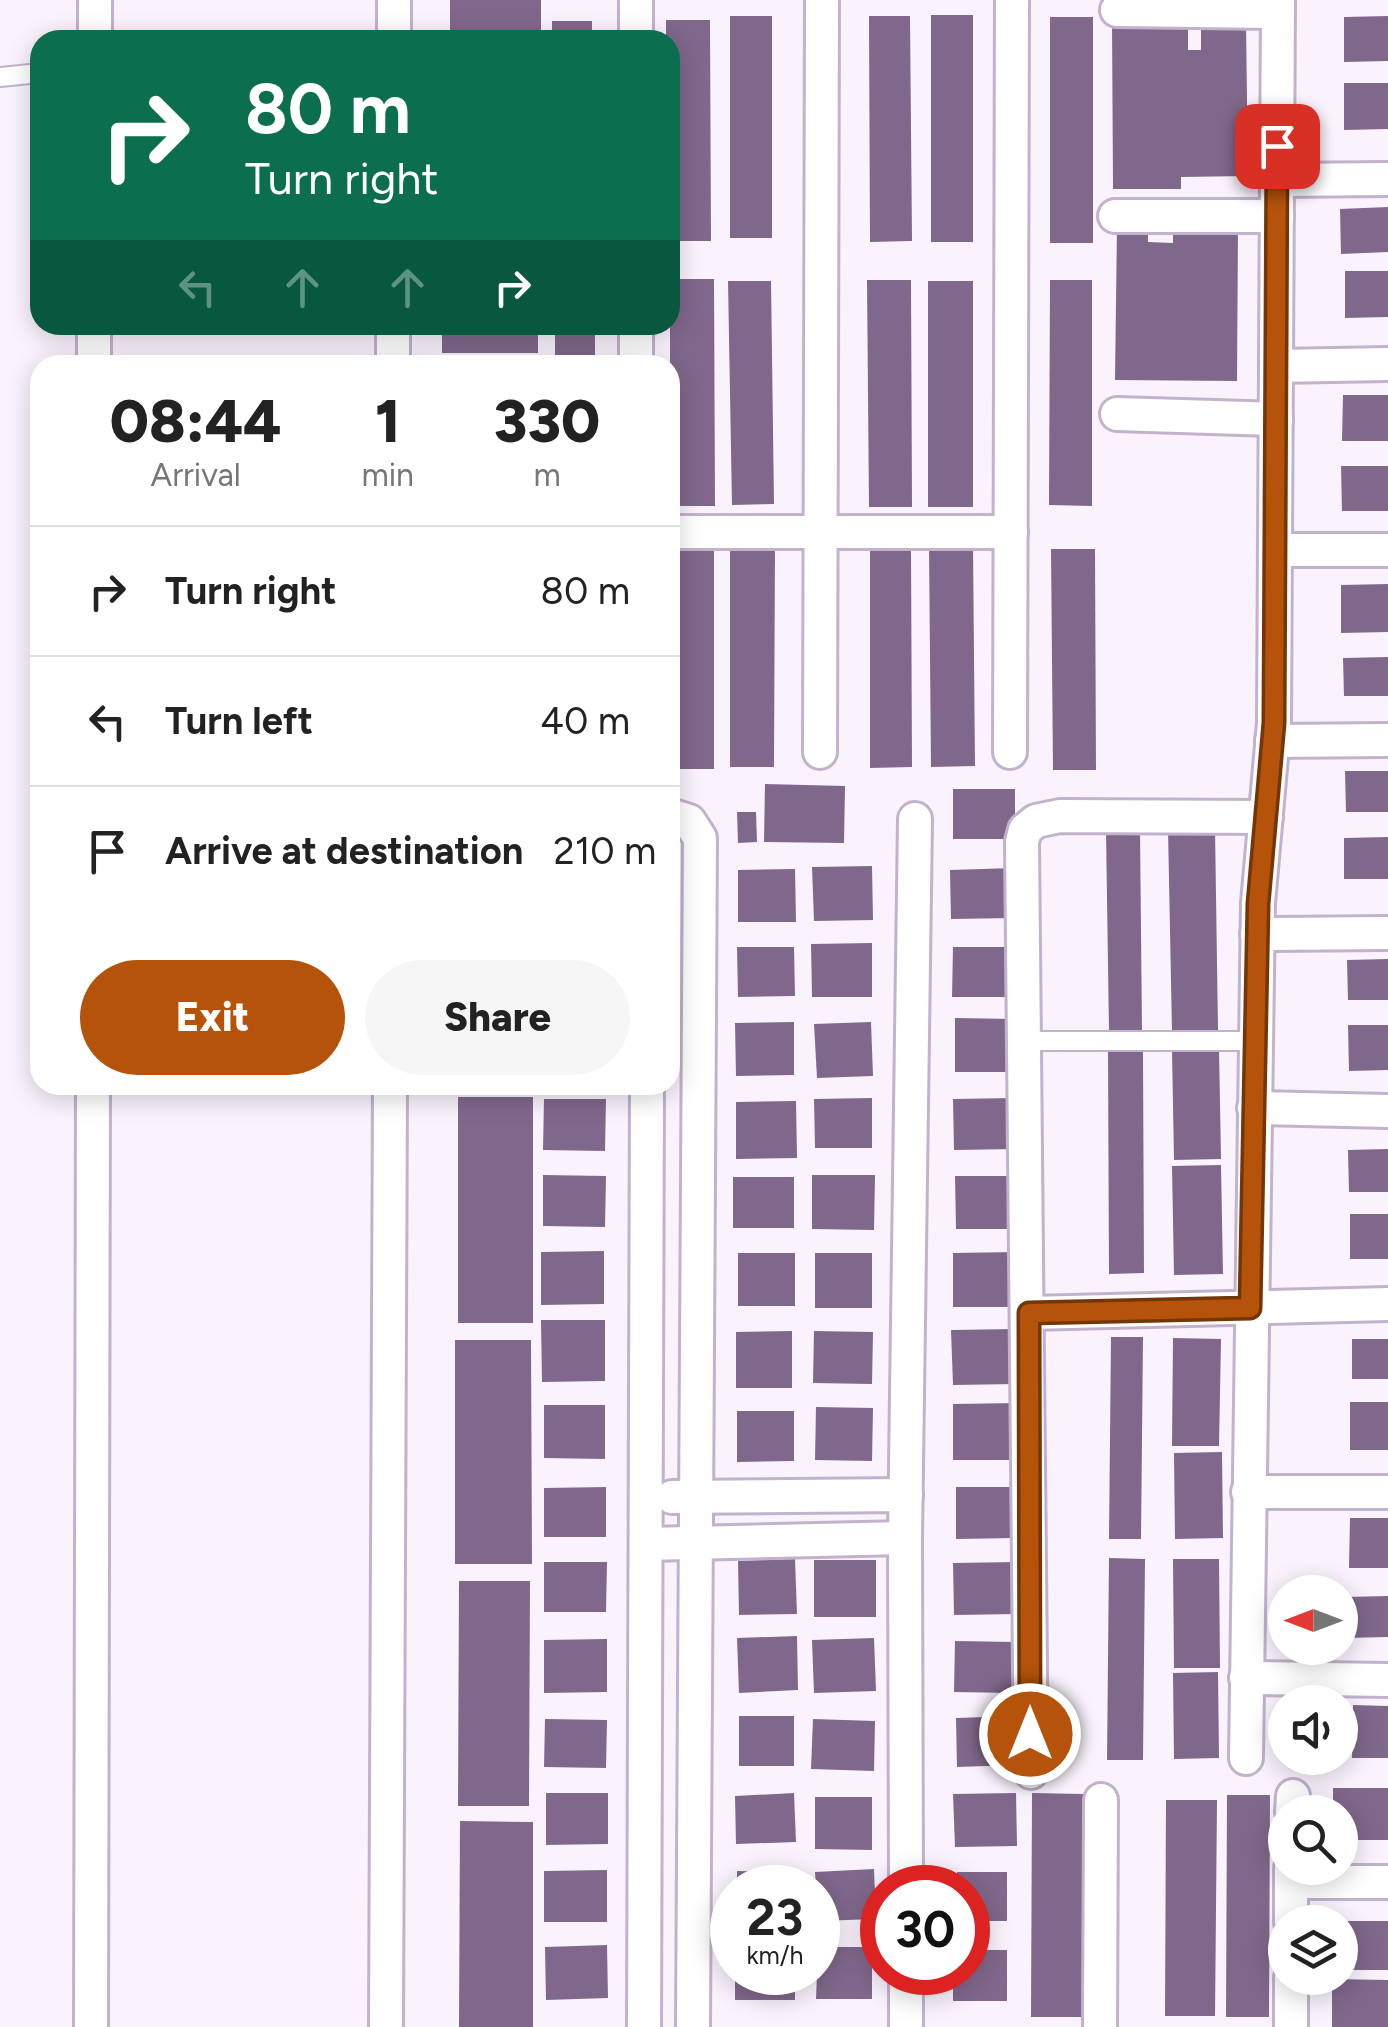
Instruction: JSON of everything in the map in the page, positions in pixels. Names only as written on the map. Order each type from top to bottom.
[{"type":"street","points":[[95,0],[95,30]]},
{"type":"street","points":[[394,0],[394,30]]},
{"type":"street","points":[[636,0],[636,30]]},
{"type":"street","points":[[820,752],[822,0]]},
{"type":"street","points":[[1010,752],[1012,0]]},
{"type":"street","points":[[1116,10],[1278,6],[1272,741],[1257,934],[1246,1758]]},
{"type":"street","points":[[1277,180],[1388,179]]},
{"type":"street","points":[[1115,216],[1277,216]]},
{"type":"street","points":[[1276,366],[1388,364]]},
{"type":"street","points":[[1116,414],[1276,419]]},
{"type":"street","points":[[680,532],[1011,532]]},
{"type":"street","points":[[1275,550],[1388,550]]},
{"type":"street","points":[[1272,741],[1388,740]]},
{"type":"street","points":[[1030,1772],[1024,830],[1036,821],[1060,816],[1266,817]]},
{"type":"street","points":[[680,818],[690,821],[700,838],[693,2027]]},
{"type":"street","points":[[906,1865],[905,1538],[916,819]]},
{"type":"street","points":[[1257,934],[1388,933]]},
{"type":"street","points":[[91,2027],[93,1095]]},
{"type":"street","points":[[386,2027],[390,1095]]},
{"type":"street","points":[[644,2027],[646,1095]]},
{"type":"street","points":[[1254,1108],[1388,1111]]},
{"type":"street","points":[[1029,1313],[1388,1304]]},
{"type":"street","points":[[1248,1492],[1388,1492]]},
{"type":"street","points":[[648,1498],[906,1495]]},
{"type":"street","points":[[648,1544],[905,1538]]},
{"type":"street","points":[[1246,1678],[1388,1680]]},
{"type":"street","points":[[1100,2027],[1101,1800]]},
{"type":"street","points":[[1358,1880],[1388,1882]]},
{"type":"street","points":[[906,1995],[906,2027]]},
{"type":"street","points":[[1291,1995],[1291,2027]]},
{"type":"lane","points":[[0,77],[30,75]]},
{"type":"lane","points":[[1025,1042],[1255,1042]]},
{"type":"building","points":[[450,0],[541,0],[541,30],[450,30]]},
{"type":"building","points":[[931,15],[973,15],[973,242],[931,242]]},
{"type":"building","points":[[730,16],[772,16],[772,238],[730,238]]},
{"type":"building","points":[[869,16],[910,16],[912,241],[870,242]]},
{"type":"building","points":[[1388,16],[1388,61],[1344,62],[1344,17]]},
{"type":"building","points":[[1050,17],[1093,17],[1093,243],[1050,243]]},
{"type":"building","points":[[666,20],[710,20],[711,241],[680,241],[680,30],[666,30]]},
{"type":"building","points":[[552,21],[592,21],[592,30],[552,30]]},
{"type":"building","points":[[1112,23],[1188,23],[1188,50],[1201,50],[1201,24],[1246,23],[1248,176],[1181,177],[1181,189],[1113,189]]},
{"type":"building","points":[[1344,83],[1388,83],[1388,129],[1344,130]]},
{"type":"building","points":[[1388,207],[1388,252],[1341,254],[1340,209]]},
{"type":"building","points":[[1117,227],[1148,227],[1148,242],[1173,243],[1173,228],[1238,228],[1237,381],[1115,380]]},
{"type":"building","points":[[1345,271],[1388,271],[1388,317],[1345,318]]},
{"type":"building","points":[[680,279],[714,279],[715,506],[680,506],[680,355],[670,355],[670,335],[680,335]]},
{"type":"building","points":[[867,280],[911,280],[912,507],[869,507]]},
{"type":"building","points":[[1050,280],[1092,280],[1092,506],[1049,505]]},
{"type":"building","points":[[728,281],[771,281],[774,504],[732,505]]},
{"type":"building","points":[[928,281],[973,281],[973,507],[928,507]]},
{"type":"building","points":[[442,335],[538,335],[538,353],[442,353]]},
{"type":"building","points":[[555,335],[595,335],[595,355],[555,355]]},
{"type":"building","points":[[1343,395],[1388,395],[1388,441],[1342,441]]},
{"type":"building","points":[[1341,466],[1388,466],[1388,511],[1342,511]]},
{"type":"building","points":[[730,544],[775,544],[774,767],[730,767]]},
{"type":"building","points":[[973,544],[975,766],[931,767],[929,545]]},
{"type":"building","points":[[680,545],[714,545],[714,769],[680,769]]},
{"type":"building","points":[[870,548],[911,548],[912,767],[870,768]]},
{"type":"building","points":[[1051,549],[1095,549],[1096,770],[1053,770]]},
{"type":"building","points":[[1388,584],[1388,632],[1341,633],[1341,585]]},
{"type":"building","points":[[1388,657],[1388,696],[1344,696],[1343,658]]},
{"type":"building","points":[[1345,771],[1388,771],[1388,812],[1346,812]]},
{"type":"building","points":[[765,784],[845,786],[844,843],[764,842]]},
{"type":"building","points":[[953,789],[1015,789],[1015,839],[953,839]]},
{"type":"building","points":[[737,812],[756,812],[757,842],[738,843]]},
{"type":"building","points":[[1215,828],[1218,1030],[1172,1031],[1168,829]]},
{"type":"building","points":[[1106,831],[1140,831],[1142,1030],[1109,1031]]},
{"type":"building","points":[[1388,837],[1388,879],[1344,879],[1344,838]]},
{"type":"building","points":[[872,866],[873,920],[814,921],[812,867]]},
{"type":"building","points":[[1014,868],[1014,918],[951,919],[950,870]]},
{"type":"building","points":[[795,869],[796,922],[738,922],[738,870]]},
{"type":"building","points":[[872,943],[872,997],[812,997],[811,944]]},
{"type":"building","points":[[737,947],[794,947],[795,996],[738,997]]},
{"type":"building","points":[[953,947],[1016,947],[1016,997],[952,997]]},
{"type":"building","points":[[1388,959],[1388,1000],[1348,1000],[1347,960]]},
{"type":"building","points":[[955,1018],[1015,1019],[1015,1072],[955,1072]]},
{"type":"building","points":[[794,1022],[794,1075],[736,1076],[735,1023]]},
{"type":"building","points":[[871,1022],[873,1076],[817,1078],[814,1024]]},
{"type":"building","points":[[1348,1025],[1388,1025],[1388,1070],[1349,1071]]},
{"type":"building","points":[[1219,1049],[1221,1159],[1174,1160],[1172,1050]]},
{"type":"building","points":[[1108,1050],[1143,1050],[1144,1273],[1109,1274]]},
{"type":"building","points":[[458,1097],[533,1097],[533,1323],[458,1323]]},
{"type":"building","points":[[872,1098],[872,1148],[815,1148],[814,1099]]},
{"type":"building","points":[[1016,1098],[1017,1149],[954,1150],[953,1099]]},
{"type":"building","points":[[544,1099],[606,1099],[605,1151],[543,1150]]},
{"type":"building","points":[[796,1101],[797,1158],[736,1159],[736,1102]]},
{"type":"building","points":[[1388,1149],[1388,1192],[1349,1192],[1348,1150]]},
{"type":"building","points":[[1221,1165],[1223,1274],[1174,1275],[1172,1166]]},
{"type":"building","points":[[543,1175],[606,1176],[605,1227],[543,1226]]},
{"type":"building","points":[[812,1175],[875,1175],[874,1230],[812,1229]]},
{"type":"building","points":[[955,1176],[1017,1176],[1018,1229],[956,1229]]},
{"type":"building","points":[[733,1177],[794,1177],[794,1228],[733,1228]]},
{"type":"building","points":[[1350,1214],[1388,1214],[1388,1259],[1350,1259]]},
{"type":"building","points":[[604,1251],[604,1304],[541,1305],[541,1252]]},
{"type":"building","points":[[1017,1252],[1018,1307],[953,1307],[953,1253]]},
{"type":"building","points":[[738,1253],[795,1253],[795,1306],[738,1306]]},
{"type":"building","points":[[815,1253],[872,1253],[872,1308],[815,1308]]},
{"type":"building","points":[[541,1320],[605,1320],[605,1381],[542,1382]]},
{"type":"building","points":[[1016,1329],[1017,1384],[953,1385],[951,1330]]},
{"type":"building","points":[[792,1331],[792,1388],[736,1388],[736,1332]]},
{"type":"building","points":[[814,1331],[873,1332],[872,1384],[813,1383]]},
{"type":"building","points":[[1111,1337],[1143,1337],[1141,1539],[1109,1539]]},
{"type":"building","points":[[1173,1338],[1221,1339],[1219,1446],[1172,1446]]},
{"type":"building","points":[[1352,1339],[1388,1339],[1388,1379],[1352,1379]]},
{"type":"building","points":[[455,1340],[531,1340],[532,1564],[455,1564]]},
{"type":"building","points":[[1350,1402],[1388,1402],[1388,1450],[1350,1450]]},
{"type":"building","points":[[1017,1403],[1017,1460],[953,1460],[953,1404]]},
{"type":"building","points":[[544,1405],[605,1405],[605,1459],[544,1458]]},
{"type":"building","points":[[816,1407],[873,1408],[872,1461],[815,1460]]},
{"type":"building","points":[[737,1411],[794,1411],[794,1461],[737,1462]]},
{"type":"building","points":[[1222,1452],[1223,1538],[1175,1539],[1174,1453]]},
{"type":"building","points":[[606,1487],[606,1537],[544,1537],[544,1488]]},
{"type":"building","points":[[956,1487],[1015,1487],[1015,1538],[956,1539]]},
{"type":"building","points":[[1350,1518],[1388,1518],[1388,1568],[1349,1568]]},
{"type":"building","points":[[1109,1558],[1145,1559],[1143,1760],[1107,1760]]},
{"type":"building","points":[[795,1559],[797,1614],[739,1615],[738,1561]]},
{"type":"building","points":[[1173,1559],[1219,1559],[1220,1668],[1174,1668]]},
{"type":"building","points":[[814,1560],[876,1560],[876,1617],[814,1617]]},
{"type":"building","points":[[544,1562],[607,1562],[606,1612],[544,1612]]},
{"type":"building","points":[[1017,1562],[1017,1614],[954,1615],[953,1563]]},
{"type":"building","points":[[459,1581],[530,1581],[529,1806],[458,1806]]},
{"type":"building","points":[[1388,1596],[1388,1637],[1358,1638],[1358,1597]]},
{"type":"building","points":[[797,1636],[798,1690],[739,1693],[737,1638]]},
{"type":"building","points":[[874,1638],[876,1691],[814,1693],[812,1640]]},
{"type":"building","points":[[607,1639],[607,1692],[544,1693],[544,1640]]},
{"type":"building","points":[[955,1641],[1015,1642],[1014,1693],[954,1692]]},
{"type":"building","points":[[1218,1672],[1219,1758],[1174,1759],[1173,1673]]},
{"type":"building","points":[[1358,1705],[1388,1706],[1388,1758],[1358,1758]]},
{"type":"building","points":[[739,1716],[794,1716],[794,1766],[739,1766]]},
{"type":"building","points":[[1015,1716],[1016,1765],[957,1767],[956,1718]]},
{"type":"building","points":[[545,1719],[607,1720],[606,1768],[544,1767]]},
{"type":"building","points":[[813,1719],[875,1721],[874,1771],[811,1769]]},
{"type":"building","points":[[1333,1788],[1388,1788],[1388,1840],[1358,1840],[1358,1795],[1333,1795]]},
{"type":"building","points":[[546,1793],[608,1793],[608,1844],[546,1845]]},
{"type":"building","points":[[794,1793],[796,1842],[736,1844],[735,1796]]},
{"type":"building","points":[[1016,1793],[1017,1846],[955,1847],[953,1794]]},
{"type":"building","points":[[1032,1793],[1083,1794],[1082,2017],[1031,2017]]},
{"type":"building","points":[[1227,1795],[1268,1795],[1269,2017],[1226,2017]]},
{"type":"building","points":[[815,1797],[872,1797],[872,1850],[815,1849]]},
{"type":"building","points":[[1166,1800],[1217,1800],[1215,2016],[1165,2016]]},
{"type":"building","points":[[460,1821],[533,1822],[533,2027],[459,2027]]},
{"type":"building","points":[[607,1870],[607,1922],[544,1922],[544,1871]]},
{"type":"building","points":[[860,1870],[860,1920],[840,1920],[840,1871]]},
{"type":"building","points":[[990,1872],[1007,1872],[1007,1921],[990,1921]]},
{"type":"building","points":[[1358,1921],[1388,1921],[1388,1970],[1358,1970]]},
{"type":"building","points":[[607,1945],[608,1998],[546,2000],[545,1947]]},
{"type":"building","points":[[840,1947],[860,1947],[860,1995],[872,1995],[872,1999],[816,1999],[816,1995],[840,1995]]},
{"type":"building","points":[[990,1950],[1007,1950],[1007,2001],[953,2001],[953,1995],[990,1995]]},
{"type":"building","points":[[1358,1979],[1388,1980],[1388,2027],[1332,2027],[1332,1995],[1358,1995]]},
{"type":"building","points":[[735,1995],[795,1995],[795,2000],[735,2000]]},
{"type":"route","points":[[1030,1734],[1029,1313],[1250,1308],[1258,904],[1274,723],[1277,146]]}]
